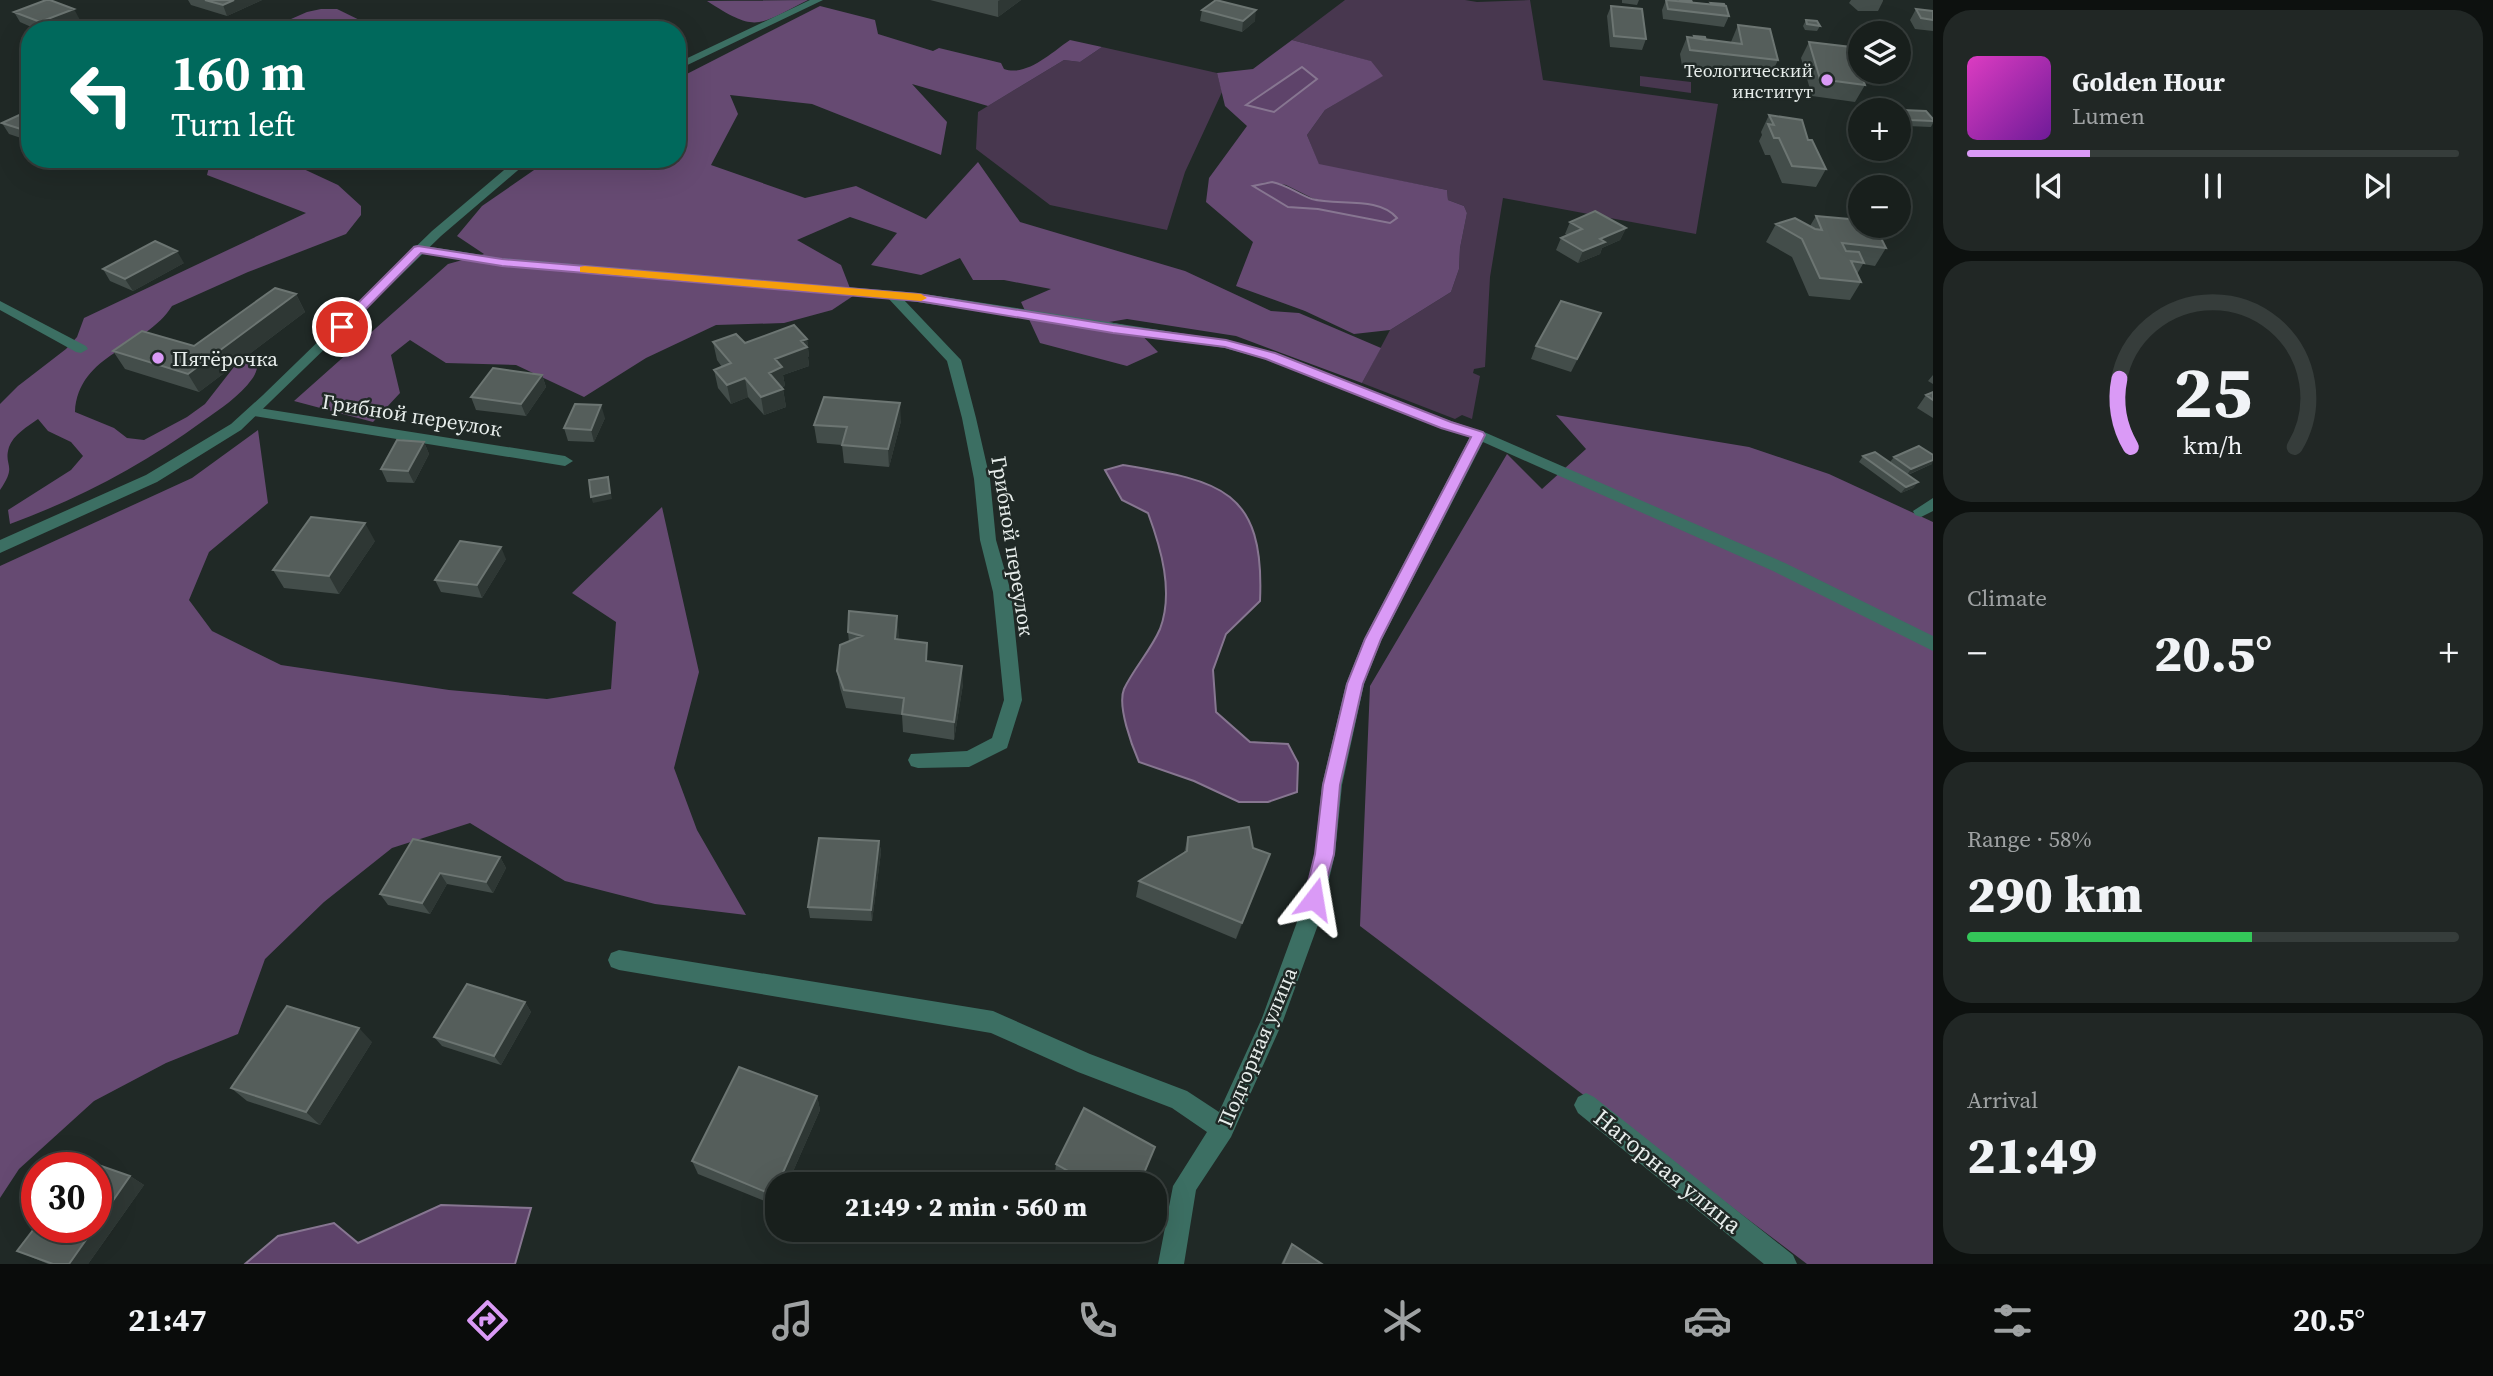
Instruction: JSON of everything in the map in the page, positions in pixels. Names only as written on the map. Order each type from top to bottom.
[{"type":"street","points":[[686,63],[818,0]]},
{"type":"street","points":[[0,547],[148,482],[237,426],[322,346],[418,249],[513,168]]},
{"type":"street","points":[[418,249],[502,262],[892,295],[1226,344],[1270,356],[1446,425],[1479,435],[1779,568],[1933,644]]},
{"type":"street","name":"Грибной переулок","points":[[892,295],[954,360],[980,467],[988,540],[1002,592],[1013,700],[1000,743],[969,759],[918,760]]},
{"type":"street","points":[[0,305],[81,349]]},
{"type":"street","name":"Грибной переулок","points":[[252,412],[565,461]]},
{"type":"street","name":"Подгорная улица","points":[[1171,1264],[1185,1186],[1223,1129],[1272,1021],[1308,922],[1325,854],[1332,785],[1355,684],[1373,639],[1479,435]]},
{"type":"street","points":[[619,960],[993,1021],[1086,1064],[1179,1099],[1223,1129]]},
{"type":"street","name":"Нагорная улица","points":[[1586,1105],[1784,1264]]},
{"type":"shaded area","points":[[808,0],[758,22],[737,18],[707,1]]},
{"type":"shaded area","points":[[1345,0],[1530,0],[1543,80],[1718,104],[1696,234],[1503,198],[1490,277],[1485,367],[1474,369],[1473,373],[1480,376],[1472,419],[1462,415],[1455,419],[1362,383],[1390,330],[1451,292],[1459,269],[1467,213],[1464,206],[1448,200],[1447,190],[1319,165],[1307,135],[1325,110],[1382,76],[1370,61],[1292,40]]},
{"type":"shaded area","points":[[820,6],[875,20],[878,34],[933,51],[939,48],[1001,63],[1004,69],[1013,71],[1030,67],[1070,40],[1102,47],[1080,62],[1064,60],[988,106],[912,84],[947,122],[941,155],[812,104],[730,95],[738,114],[711,165],[805,198],[856,186],[926,219],[978,162],[1020,222],[1185,271],[1271,311],[1299,313],[1381,348],[1362,383],[1236,336],[1127,319],[1109,322],[1134,327],[1158,352],[1127,366],[1040,343],[1021,302],[1051,289],[1004,280],[973,280],[960,258],[921,275],[871,265],[897,233],[850,217],[797,240],[841,265],[853,296],[832,310],[784,323],[716,325],[646,358],[584,397],[516,365],[446,363],[410,340],[391,355],[400,393],[373,422],[294,401],[448,264],[484,254],[457,236],[482,206],[537,168],[686,168],[686,74]]},
{"type":"shaded area","points":[[337,9],[362,21],[286,21],[307,12]]},
{"type":"shaded area","points":[[1292,40],[1371,61],[1383,76],[1325,110],[1307,135],[1319,164],[1447,190],[1448,200],[1464,206],[1467,213],[1459,269],[1451,292],[1390,330],[1354,334],[1305,311],[1236,286],[1253,242],[1206,202],[1209,178],[1247,126],[1225,106],[1217,73],[1253,69]],"holes":[[[1262,183],[1286,185],[1312,198],[1397,218],[1390,223],[1318,209],[1288,207]]]},
{"type":"shaded area","points":[[1102,47],[1217,73],[1222,92],[1185,172],[1167,230],[1050,205],[976,149],[978,112],[1064,60],[1080,62]]},
{"type":"shaded area","points":[[1302,67],[1317,79],[1274,112],[1246,105]]},
{"type":"shaded area","points":[[1640,76],[1691,82],[1691,93],[1640,86]]},
{"type":"shaded area","points":[[209,168],[301,168],[338,185],[361,206],[361,215],[346,234],[248,272],[172,306],[146,332],[100,364],[88,376],[79,392],[75,412],[114,428],[127,438],[144,440],[205,404],[237,363],[257,354],[254,376],[242,391],[181,437],[110,479],[10,524],[8,510],[71,470],[83,456],[71,442],[48,431],[38,419],[21,431],[11,443],[8,475],[0,490],[0,404],[18,386],[66,349],[77,337],[84,318],[306,213],[207,175]]},
{"type":"shaded area","points":[[1272,182],[1312,199],[1380,207],[1397,218],[1390,223],[1318,209],[1288,207],[1253,186]]},
{"type":"shaded area","points":[[1556,415],[1749,447],[1829,474],[1933,522],[1933,1264],[1807,1264],[1360,926],[1370,686],[1507,454],[1542,489],[1586,449]]},
{"type":"shaded area","points":[[258,430],[268,503],[209,552],[189,600],[212,631],[281,665],[449,690],[547,699],[611,689],[616,622],[572,593],[662,507],[699,672],[674,768],[697,830],[746,915],[655,904],[565,881],[470,823],[392,848],[324,902],[265,959],[238,1034],[166,1063],[94,1101],[38,1152],[21,1152],[21,1167],[0,1198],[0,566],[192,478]]},
{"type":"shaded area","points":[[1123,465],[1186,477],[1210,485],[1229,497],[1244,513],[1254,534],[1259,563],[1260,601],[1226,634],[1213,670],[1216,712],[1250,742],[1288,744],[1298,763],[1297,792],[1268,802],[1239,802],[1194,781],[1139,762],[1126,726],[1122,696],[1128,681],[1160,629],[1166,585],[1161,555],[1148,513],[1122,500],[1105,470]]},
{"type":"shaded area","points":[[441,1205],[531,1208],[515,1264],[245,1264],[278,1236],[334,1223],[358,1243]]},
{"type":"building","points":[[46,0],[74,9],[43,21],[14,12]]},
{"type":"building","points":[[205,0],[234,0],[223,5]]},
{"type":"building","points":[[1216,0],[1256,10],[1243,21],[1202,10]]},
{"type":"building","points":[[1666,0],[1726,6],[1729,16],[1668,9]]},
{"type":"building","points":[[1611,6],[1642,9],[1646,39],[1614,36]]},
{"type":"building","points":[[1916,9],[1933,11],[1933,20],[1921,18]]},
{"type":"building","points":[[1806,20],[1817,21],[1820,26],[1807,24]]},
{"type":"building","points":[[1738,25],[1770,29],[1778,60],[1690,50],[1687,37],[1742,44]]},
{"type":"building","points":[[1809,42],[1848,47],[1848,83],[1820,79]]},
{"type":"building","points":[[1911,110],[1926,111],[1933,121],[1911,120]]},
{"type":"building","points":[[21,114],[21,129],[2,123]]},
{"type":"building","points":[[1769,115],[1802,120],[1808,140],[1812,140],[1826,169],[1792,166],[1779,138],[1774,138],[1768,124],[1774,125]]},
{"type":"building","points":[[1595,211],[1626,228],[1600,239],[1605,242],[1583,251],[1561,238],[1582,229],[1570,222]]},
{"type":"building","points":[[1816,216],[1848,219],[1848,238],[1881,238],[1886,248],[1842,243],[1846,251],[1859,252],[1864,263],[1851,261],[1861,282],[1820,278],[1802,239],[1776,224],[1795,218],[1822,230]]},
{"type":"building","points":[[155,241],[177,251],[125,279],[103,269]]},
{"type":"building","points":[[275,288],[296,294],[188,374],[113,351],[142,331],[194,346]]},
{"type":"building","points":[[1561,301],[1601,313],[1577,359],[1536,346]]},
{"type":"building","points":[[794,325],[807,339],[801,341],[807,347],[775,359],[782,367],[769,373],[783,389],[761,397],[745,378],[727,385],[714,370],[731,363],[713,342],[736,334],[745,343]]},
{"type":"building","points":[[493,368],[542,375],[521,404],[471,397]]},
{"type":"building","points":[[824,397],[900,403],[888,449],[842,445],[847,427],[814,425]]},
{"type":"building","points":[[575,404],[601,405],[591,430],[564,428]]},
{"type":"building","points":[[397,440],[424,442],[408,471],[381,469]]},
{"type":"building","points":[[1919,446],[1933,455],[1933,460],[1911,469],[1894,457]]},
{"type":"building","points":[[1875,452],[1918,482],[1906,487],[1863,456]]},
{"type":"building","points":[[608,477],[610,493],[591,497],[589,480]]},
{"type":"building","points":[[311,517],[365,523],[329,576],[273,570]]},
{"type":"building","points":[[460,541],[501,547],[477,585],[435,580]]},
{"type":"building","points":[[849,611],[897,616],[895,639],[927,643],[926,661],[962,666],[954,722],[902,714],[904,698],[844,690],[837,671],[840,645],[862,636],[848,632]]},
{"type":"building","points":[[1249,827],[1253,848],[1270,854],[1242,923],[1139,881],[1187,851],[1188,837]]},
{"type":"building","points":[[819,838],[879,841],[871,910],[808,907]]},
{"type":"building","points":[[413,839],[500,857],[486,882],[440,873],[422,903],[380,894]]},
{"type":"building","points":[[467,984],[525,1002],[494,1056],[434,1037]]},
{"type":"building","points":[[287,1006],[359,1028],[306,1112],[231,1088]]},
{"type":"building","points":[[739,1067],[817,1096],[783,1172],[765,1172],[765,1192],[692,1161]]},
{"type":"building","points":[[1084,1108],[1155,1147],[1144,1172],[1070,1172],[1056,1164]]},
{"type":"building","points":[[112,1170],[130,1176],[112,1202]]},
{"type":"building","points":[[23,1243],[84,1243],[69,1264],[53,1264],[17,1251]]},
{"type":"building","points":[[1292,1244],[1322,1264],[1283,1264]]},
{"type":"slow traffic","points":[[584,269],[921,298]]},
{"type":"place","name":"Теологический институт","points":[[1827,80]]},
{"type":"place","name":"Пятёрочка","points":[[158,358]]},
{"type":"route","points":[[342,327],[418,249],[502,262],[918,297],[1113,329],[1226,344],[1270,356],[1446,425],[1479,435],[1373,639],[1355,684],[1332,785],[1325,854],[1314,899]]}]
